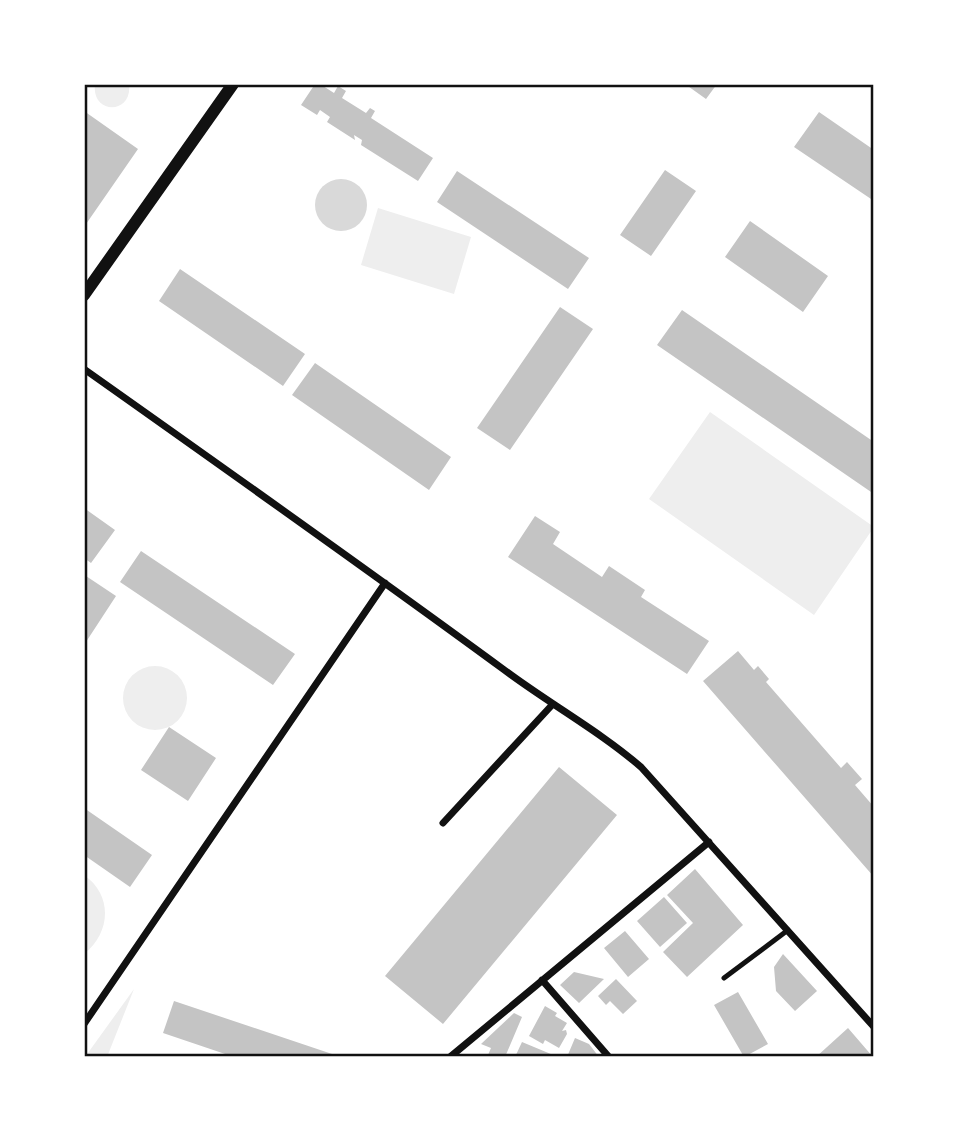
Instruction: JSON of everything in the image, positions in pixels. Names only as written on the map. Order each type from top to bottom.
[{"type":"street","points":[[84,295],[233,84]]},
{"type":"street","points":[[84,369],[552,705],[615,745],[641,767],[874,1027]]},
{"type":"street","points":[[84,1024],[385,583]]},
{"type":"street","points":[[443,822],[552,705]]},
{"type":"street","points":[[450,1057],[709,842]]},
{"type":"street","points":[[542,981],[609,1057]]},
{"type":"lane","points":[[724,978],[788,930]]},
{"type":"shaded area","points":[[95,84],[129,84],[129,94],[119,106],[105,106],[95,94]]},
{"type":"shaded area","points":[[341,179],[351,181],[359,187],[365,195],[365,215],[359,223],[351,229],[341,231],[331,229],[323,223],[317,215],[315,205],[317,195],[323,187],[331,181]]},
{"type":"shaded area","points":[[378,208],[471,237],[454,294],[361,265]]},
{"type":"shaded area","points":[[710,412],[874,527],[814,615],[649,499]]},
{"type":"shaded area","points":[[149,666],[161,666],[178,675],[185,686],[185,710],[178,721],[161,730],[149,730],[137,725],[128,716],[123,704],[123,692],[128,680],[137,671]]},
{"type":"shaded area","points":[[84,875],[100,893],[105,914],[99,936],[84,954]]},
{"type":"shaded area","points":[[134,989],[107,1057],[85,1057]]},
{"type":"building","points":[[315,84],[320,84],[334,93],[338,86],[346,91],[342,98],[366,113],[370,108],[375,111],[371,118],[433,158],[418,181],[361,145],[362,140],[354,135],[355,140],[327,122],[330,117],[320,110],[317,115],[301,105]]},
{"type":"building","points":[[685,84],[717,84],[706,99]]},
{"type":"building","points":[[84,111],[138,149],[84,227]]},
{"type":"building","points":[[819,112],[874,150],[874,201],[794,147]]},
{"type":"building","points":[[665,170],[696,191],[651,256],[620,235]]},
{"type":"building","points":[[457,171],[589,258],[568,289],[437,202]]},
{"type":"building","points":[[750,221],[828,276],[803,312],[725,257]]},
{"type":"building","points":[[180,269],[305,354],[283,386],[159,301]]},
{"type":"building","points":[[560,307],[593,329],[510,450],[477,428]]},
{"type":"building","points":[[682,310],[874,442],[874,494],[657,345]]},
{"type":"building","points":[[315,363],[451,457],[429,490],[292,395]]},
{"type":"building","points":[[84,508],[115,530],[91,563],[84,558]]},
{"type":"building","points":[[535,516],[560,532],[553,544],[602,577],[609,566],[645,590],[641,597],[709,641],[687,674],[508,557]]},
{"type":"building","points":[[141,551],[295,654],[273,685],[120,582]]},
{"type":"building","points":[[86,576],[116,596],[84,645],[84,578]]},
{"type":"building","points":[[738,651],[754,670],[758,666],[769,679],[766,682],[841,768],[847,762],[862,779],[855,785],[874,807],[874,877],[703,681]]},
{"type":"building","points":[[169,727],[216,758],[188,801],[141,770]]},
{"type":"building","points":[[559,767],[617,815],[443,1024],[385,976]]},
{"type":"building","points":[[84,808],[152,855],[130,887],[84,855]]},
{"type":"building","points":[[695,869],[743,925],[687,977],[663,952],[693,923],[667,895]]},
{"type":"building","points":[[664,897],[687,923],[660,947],[637,921]]},
{"type":"building","points":[[625,931],[649,959],[628,977],[604,948]]},
{"type":"building","points":[[783,954],[817,991],[795,1011],[776,991],[774,967]]},
{"type":"building","points":[[574,972],[604,979],[579,1003],[560,985]]},
{"type":"building","points":[[616,979],[637,1001],[623,1014],[610,1001],[606,1005],[598,996]]},
{"type":"building","points":[[738,992],[768,1044],[744,1057],[714,1005]]},
{"type":"building","points":[[174,1001],[341,1057],[234,1057],[163,1033]]},
{"type":"building","points":[[545,1006],[567,1023],[562,1031],[566,1030],[567,1034],[559,1048],[545,1040],[543,1044],[529,1036]]},
{"type":"building","points":[[514,1013],[522,1017],[505,1057],[488,1055],[491,1048],[481,1044]]},
{"type":"building","points":[[848,1028],[873,1057],[816,1057]]},
{"type":"building","points":[[575,1038],[589,1044],[599,1057],[567,1057]]},
{"type":"building","points":[[522,1042],[558,1057],[515,1057]]}]
